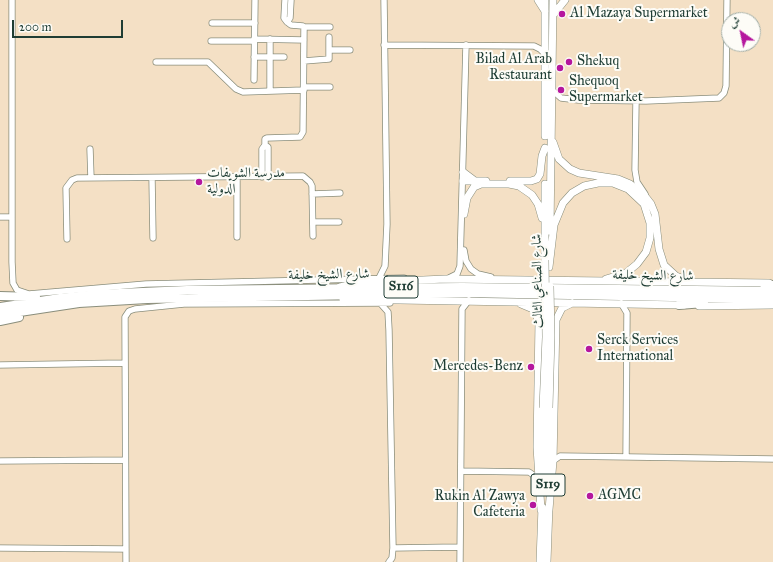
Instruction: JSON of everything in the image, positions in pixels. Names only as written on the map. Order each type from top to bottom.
[{"type":"highway","name":"شارع الشيخ خليفة","points":[[30,306],[127,292],[184,287],[491,287],[773,291]]},
{"type":"highway","name":"شارع الشيخ خليفة","points":[[59,302],[467,293],[773,299]]},
{"type":"highway","points":[[0,296],[59,302]]},
{"type":"highway","points":[[253,303],[259,297]]},
{"type":"highway","points":[[679,305],[732,302],[747,298]]},
{"type":"highway","points":[[0,321],[51,310],[59,302]]},
{"type":"highway","name":"S116","points":[[0,308],[30,306]]},
{"type":"highway","name":"S116","points":[[0,315],[30,306]]},
{"type":"main road","points":[[538,0],[545,11]]},
{"type":"main road","name":"شارع الصناعي الثالث","points":[[546,0],[545,148],[551,336],[546,408]]},
{"type":"main road","name":"شارع الصناعي الثالث","points":[[547,562],[545,510],[545,260],[548,227],[553,0]]},
{"type":"main road","points":[[553,15],[565,0]]},
{"type":"main road","points":[[550,130],[556,154],[570,169],[579,173],[618,179],[630,184],[648,199],[655,214],[659,248],[664,265],[671,273],[683,279],[710,284]]},
{"type":"main road","points":[[463,183],[475,181],[534,180],[540,174],[542,156],[545,148]]},
{"type":"main road","points":[[463,172],[475,181]]},
{"type":"main road","points":[[548,227],[567,198],[577,189],[591,184],[606,182],[622,186],[634,194],[644,204],[651,230],[649,245],[642,259],[632,269],[622,275],[594,281]]},
{"type":"main road","points":[[464,214],[466,198],[474,187],[485,184],[514,185],[527,191],[535,199],[548,227]]},
{"type":"main road","points":[[339,288],[358,283],[445,279],[770,284]]},
{"type":"main road","points":[[327,296],[341,299],[582,302],[679,305],[773,305]]},
{"type":"main road","points":[[503,301],[527,305],[533,309],[538,318],[538,463],[539,479],[545,510]]},
{"type":"main road","points":[[545,510],[554,461],[556,316],[565,306],[582,302]]},
{"type":"main road","name":"شارع الصناعي الثالث","points":[[540,562],[545,510]]},
{"type":"street","points":[[12,0],[13,283],[21,293],[379,278],[416,280]]},
{"type":"street","points":[[254,80],[255,0]]},
{"type":"street","points":[[285,0],[284,18],[291,25],[304,27],[330,27]]},
{"type":"street","points":[[287,22],[290,20],[291,0]]},
{"type":"street","points":[[379,278],[385,266],[387,224],[384,0]]},
{"type":"street","points":[[552,90],[564,98],[636,101],[712,99],[722,96],[726,86],[726,0]]},
{"type":"street","points":[[212,23],[255,23]]},
{"type":"street","points":[[265,177],[262,162],[262,147],[265,145],[267,138],[300,137],[303,134],[304,27]]},
{"type":"street","points":[[304,61],[328,60],[330,58],[329,37]]},
{"type":"street","points":[[534,46],[545,37]]},
{"type":"street","points":[[212,41],[270,39],[304,40]]},
{"type":"street","points":[[270,39],[270,91]]},
{"type":"street","points":[[384,45],[534,46],[545,54]]},
{"type":"street","points":[[466,45],[463,172],[464,256],[468,265],[478,274],[502,279]]},
{"type":"street","points":[[330,50],[350,50]]},
{"type":"street","points":[[254,57],[284,57]]},
{"type":"street","points":[[156,62],[208,62],[239,91],[270,91],[330,87]]},
{"type":"street","points":[[551,108],[564,98]]},
{"type":"street","points":[[636,101],[635,170],[637,182],[648,199]]},
{"type":"street","points":[[265,145],[268,147],[268,162],[265,177]]},
{"type":"street","points":[[90,149],[91,178]]},
{"type":"street","points":[[262,162],[268,162]]},
{"type":"street","points":[[236,177],[238,237]]},
{"type":"street","points":[[67,239],[67,186],[76,179],[91,178],[305,177],[311,183],[313,236]]},
{"type":"street","points":[[152,178],[153,238]]},
{"type":"street","points":[[445,279],[455,275],[460,268],[463,183]]},
{"type":"street","points":[[312,194],[340,193]]},
{"type":"street","points":[[0,217],[12,217]]},
{"type":"street","points":[[313,222],[339,222]]},
{"type":"street","points":[[385,266],[392,278]]},
{"type":"street","points":[[126,562],[124,363],[125,317],[129,311],[135,309],[184,304],[394,303],[408,300]]},
{"type":"street","points":[[460,562],[462,309],[469,300]]},
{"type":"street","points":[[452,301],[462,309]]},
{"type":"street","points":[[380,303],[388,312]]},
{"type":"street","points":[[389,562],[392,558],[393,548],[388,312],[394,303]]},
{"type":"street","points":[[621,303],[627,313],[626,457]]},
{"type":"street","points":[[627,313],[634,303]]},
{"type":"street","points":[[0,365],[124,363]]},
{"type":"street","points":[[554,448],[560,456]]},
{"type":"street","points":[[554,461],[560,456],[773,459]]},
{"type":"street","points":[[0,461],[125,460]]},
{"type":"street","points":[[529,472],[538,463]]},
{"type":"street","points":[[460,472],[529,472],[539,479]]},
{"type":"street","points":[[393,548],[460,547]]},
{"type":"street","points":[[0,548],[126,550]]},
{"type":"place","name":"Al Mazaya Supermarket","points":[[562,14]]},
{"type":"place","name":"Shekuq","points":[[569,62]]},
{"type":"place","name":"Bilad Al Arab Restaurant","points":[[560,68]]},
{"type":"place","name":"Shequoq Supermarket","points":[[561,90]]},
{"type":"place","name":"مدرسة الشويفات الدولية","points":[[199,182]]},
{"type":"place","name":"Serck Services International","points":[[589,349]]},
{"type":"place","name":"Mercedes-Benz","points":[[531,367]]},
{"type":"place","name":"AGMC","points":[[590,496]]},
{"type":"place","name":"Rukin Al Zawya Cafeteria","points":[[533,505]]}]
